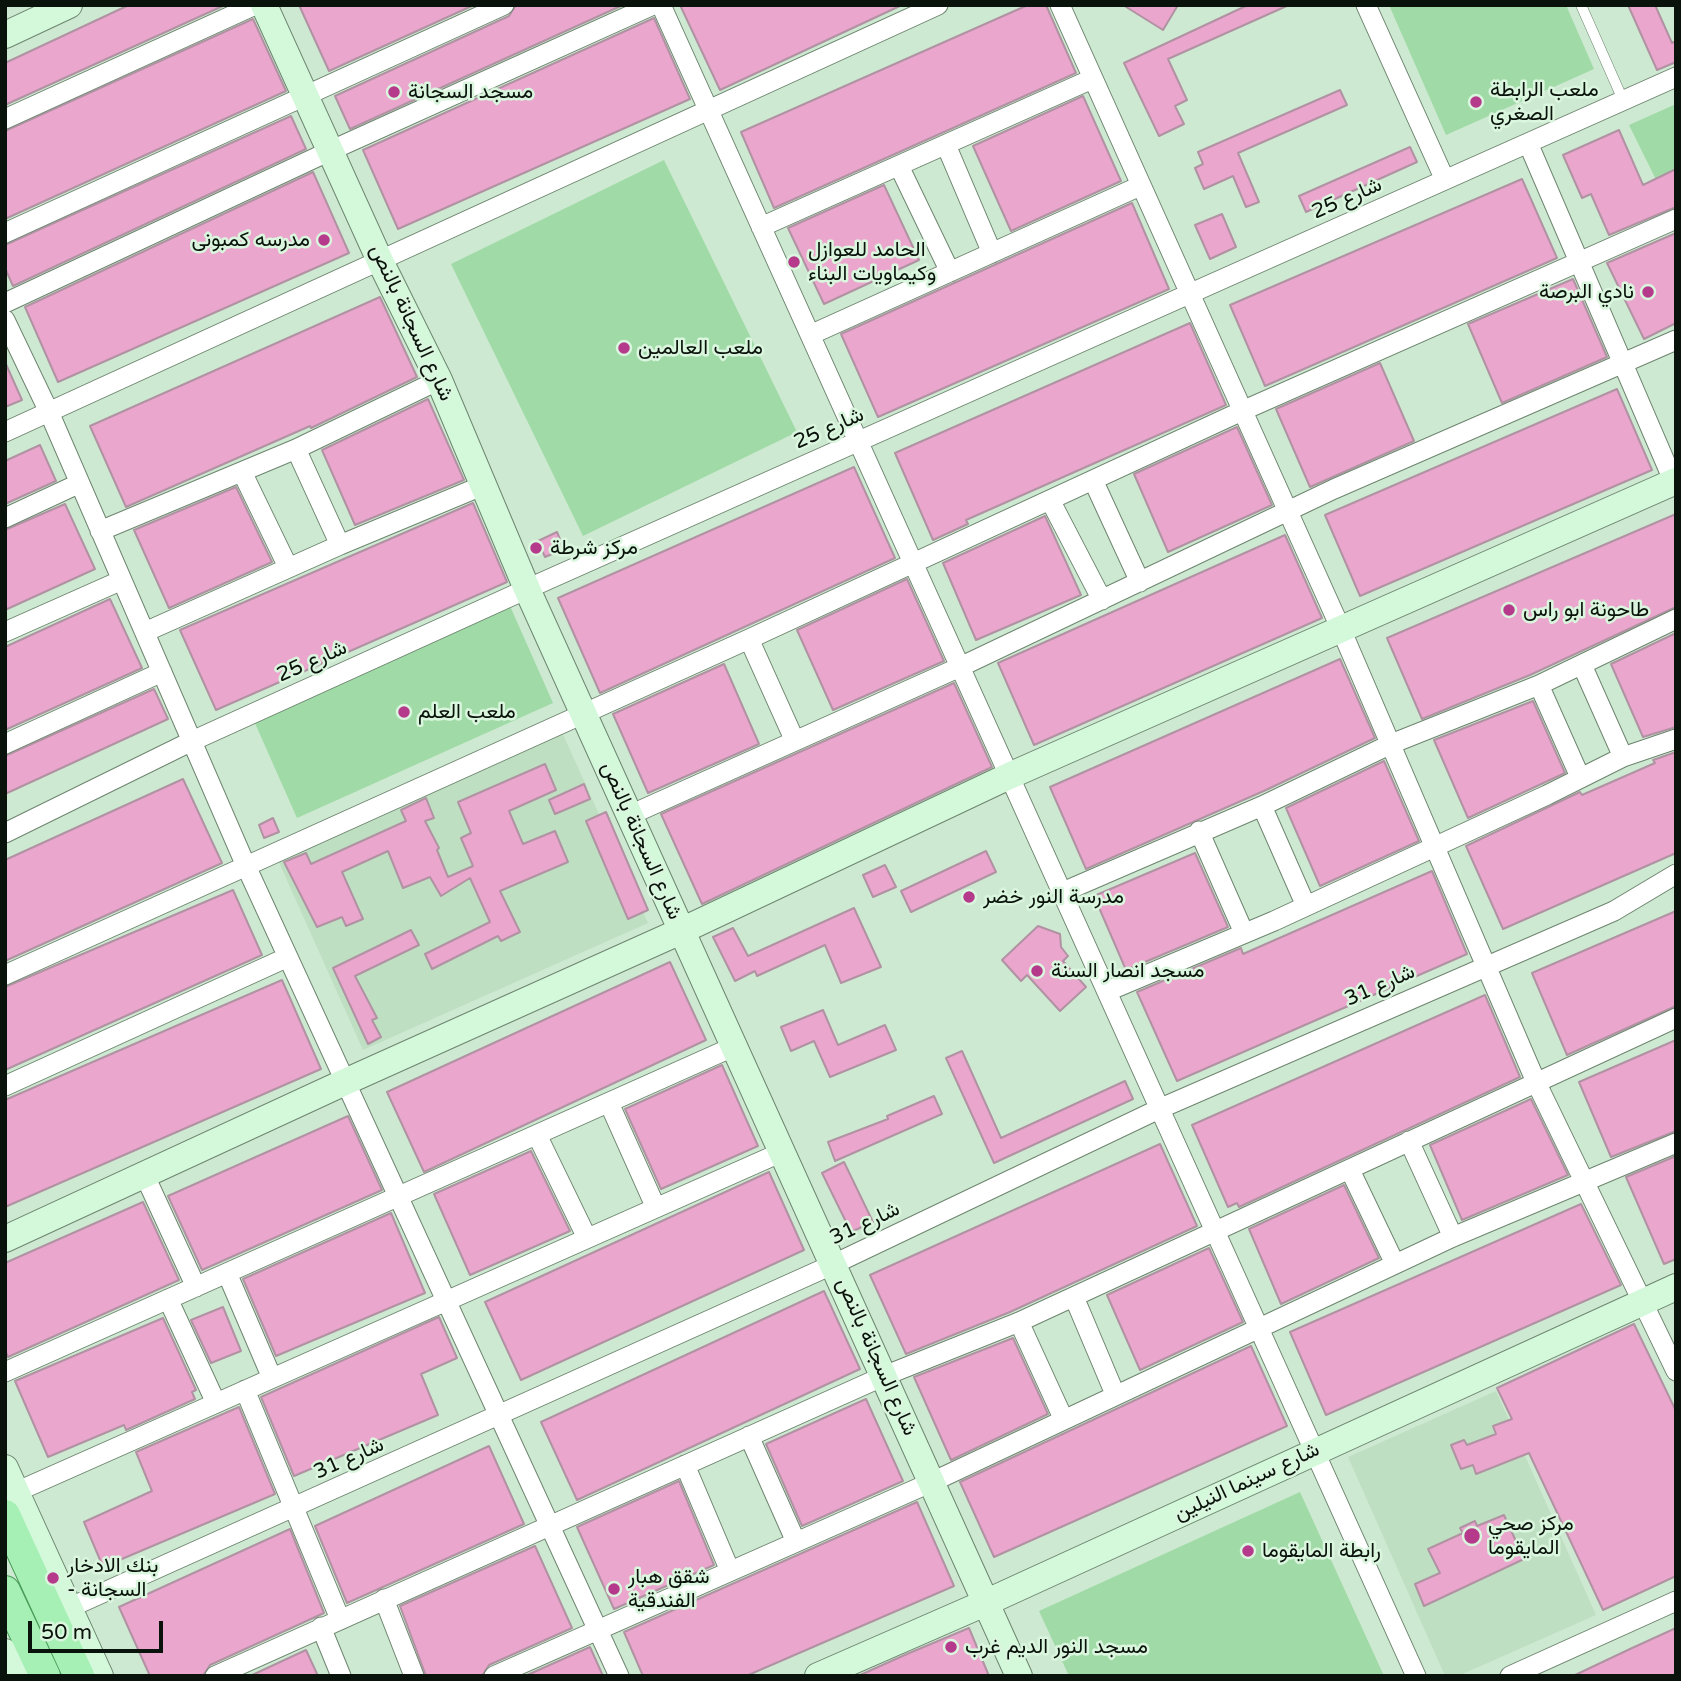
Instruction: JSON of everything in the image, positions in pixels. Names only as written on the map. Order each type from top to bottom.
[{"type":"main road","points":[[9,1492],[79,1676]]},
{"type":"main road","points":[[5,1591],[45,1676]]},
{"type":"street","points":[[5,35],[69,5]]},
{"type":"street","points":[[5,119],[255,5]]},
{"type":"street","name":"شارع السجانة بالنص","points":[[264,5],[381,263],[439,380],[527,589],[1018,1676]]},
{"type":"street","points":[[5,233],[504,5]]},
{"type":"street","points":[[5,303],[332,150],[653,5]]},
{"type":"street","points":[[661,5],[1108,991],[1212,1230],[1416,1676]]},
{"type":"street","points":[[5,432],[381,263],[938,5]]},
{"type":"street","points":[[1059,5],[1340,627],[1536,1082],[1644,1300],[1676,1371]]},
{"type":"street","points":[[1366,5],[1444,180]]},
{"type":"street","name":"شارع 25","points":[[5,832],[190,742],[527,589],[1676,77]]},
{"type":"street","points":[[761,227],[1093,79]]},
{"type":"street","points":[[5,1239],[681,931],[1009,775],[1340,627],[1675,484],[1528,143]]},
{"type":"street","points":[[946,145],[992,253]]},
{"type":"street","points":[[899,166],[950,272]]},
{"type":"street","points":[[810,335],[1140,186]]},
{"type":"street","points":[[5,975],[914,564],[1242,411],[1676,219]]},
{"type":"street","points":[[5,320],[49,412],[246,866],[497,1417],[619,1676]]},
{"type":"street","points":[[630,815],[794,739],[960,667],[1288,510],[1676,340]]},
{"type":"street","points":[[100,531],[296,449],[439,380]]},
{"type":"street","points":[[296,449],[340,545]]},
{"type":"street","points":[[242,472],[288,568]]},
{"type":"street","points":[[1093,480],[1140,582]]},
{"type":"street","points":[[5,518],[78,484]]},
{"type":"street","points":[[145,632],[340,545],[484,485]]},
{"type":"street","points":[[1050,500],[1102,600]]},
{"type":"street","points":[[5,632],[122,580]]},
{"type":"street","points":[[1063,892],[1262,806],[1391,744],[1582,666],[1676,619]]},
{"type":"street","points":[[749,639],[794,739]]},
{"type":"street","points":[[1582,666],[1623,757]]},
{"type":"street","points":[[5,744],[162,671]]},
{"type":"street","points":[[1539,685],[1580,777]]},
{"type":"street","points":[[1108,991],[1437,847],[1623,757],[1676,739]]},
{"type":"street","points":[[1262,806],[1306,906]]},
{"type":"street","points":[[1199,831],[1244,933]]},
{"type":"street","name":"شارع 31","points":[[69,1608],[834,1264],[1159,1109],[1614,911],[1676,874]]},
{"type":"street","points":[[5,1086],[288,957]]},
{"type":"street","points":[[215,1676],[884,1376],[1019,1322],[1212,1230],[1350,1170],[1676,1018]]},
{"type":"street","points":[[5,1372],[735,1046]]},
{"type":"street","points":[[609,1103],[656,1208]]},
{"type":"street","points":[[537,1135],[587,1238]]},
{"type":"street","points":[[1409,1141],[1453,1237]]},
{"type":"street","points":[[494,1676],[932,1482],[1063,1418],[1453,1237],[1676,1143]]},
{"type":"street","points":[[100,1676],[69,1608],[9,1492],[782,1152]]},
{"type":"street","points":[[1350,1170],[1395,1264]]},
{"type":"street","points":[[145,1176],[196,1287]]},
{"type":"street","points":[[227,1273],[271,1378]]},
{"type":"street","name":"شارع سينما النيلين","points":[[818,1676],[857,1668],[985,1603],[1676,1287]]},
{"type":"street","points":[[1074,1297],[1115,1394]]},
{"type":"street","points":[[168,1299],[216,1403]]},
{"type":"street","points":[[1019,1322],[1063,1418]]},
{"type":"street","points":[[245,1390],[340,1619]]},
{"type":"street","points":[[748,1437],[796,1542]]},
{"type":"street","points":[[685,1465],[730,1571]]},
{"type":"street","points":[[384,1599],[414,1676]]},
{"type":"street","points":[[1510,1676],[1676,1601]]},
{"type":"street","points":[[321,1628],[341,1676]]},
{"type":"street","points":[[5,1652],[16,1676]]},
{"type":"lane","points":[[1581,5],[1623,100]]},
{"type":"shaded area","points":[[562,732],[648,923],[363,1050],[277,858]]},
{"type":"shaded area","name":"مركز صحي المايقوما","points":[[1496,1391],[1596,1615],[1458,1676],[1445,1676],[1348,1457]]},
{"type":"green space","name":"ملعب الرابطة الصغري","points":[[1389,5],[1566,5],[1594,69],[1446,135]]},
{"type":"green space","points":[[1676,104],[1676,206],[1670,208],[1629,125]]},
{"type":"green space","name":"ملعب العالمين","points":[[664,160],[797,432],[583,536],[451,264]]},
{"type":"green space","name":"ملعب العلم","points":[[510,606],[553,703],[297,818],[254,721]]},
{"type":"green space","name":"رابطة المايقوما","points":[[1300,1492],[1384,1676],[1069,1676],[1039,1611]]},
{"type":"building","points":[[129,5],[225,5],[5,105],[5,63]]},
{"type":"building","points":[[299,5],[474,5],[329,71]]},
{"type":"building","points":[[516,5],[623,5],[350,129],[335,96],[509,16]]},
{"type":"building","points":[[680,5],[902,5],[720,90]]},
{"type":"building","points":[[1028,5],[1046,5],[1076,73],[774,208],[741,132]]},
{"type":"building","points":[[1123,5],[1178,5],[1163,30]]},
{"type":"building","points":[[1248,5],[1289,5],[1168,59],[1187,100],[1175,106],[1184,124],[1159,136],[1124,63]]},
{"type":"building","points":[[1628,5],[1655,5],[1672,43],[1676,41],[1676,62],[1657,70]]},
{"type":"building","points":[[654,18],[690,99],[398,229],[363,150]]},
{"type":"building","points":[[253,19],[286,91],[5,219],[5,131]]},
{"type":"building","points":[[1340,90],[1347,105],[1238,153],[1259,202],[1246,207],[1233,176],[1204,189],[1195,168],[1203,164],[1198,152]]},
{"type":"building","points":[[1083,96],[1121,181],[1011,231],[973,146]]},
{"type":"building","points":[[291,116],[306,149],[13,286],[5,268],[5,245]]},
{"type":"building","points":[[1619,130],[1643,185],[1676,169],[1676,207],[1609,235],[1591,194],[1582,198],[1563,155]]},
{"type":"building","points":[[1410,147],[1417,162],[1306,212],[1299,196]]},
{"type":"building","points":[[313,172],[349,253],[58,382],[25,307]]},
{"type":"building","points":[[1522,179],[1557,258],[1265,386],[1230,305]]},
{"type":"building","points":[[884,185],[919,260],[824,304],[788,228]]},
{"type":"building","points":[[1132,203],[1169,289],[878,417],[841,334]]},
{"type":"building","points":[[1222,214],[1236,247],[1210,259],[1195,225]]},
{"type":"building","name":"نادي البرصة","points":[[1676,233],[1676,323],[1644,339],[1607,263]]},
{"type":"building","points":[[1573,279],[1607,357],[1502,403],[1468,324]]},
{"type":"building","points":[[380,297],[417,377],[311,428],[310,426],[126,507],[90,426]]},
{"type":"building","points":[[1190,323],[1226,405],[966,520],[968,524],[933,540],[895,453]]},
{"type":"building","points":[[5,362],[22,400],[5,407]]},
{"type":"building","points":[[1380,363],[1414,441],[1310,487],[1276,409]]},
{"type":"building","points":[[1617,389],[1652,470],[1360,596],[1325,515]]},
{"type":"building","points":[[428,399],[464,480],[355,525],[322,450]]},
{"type":"building","points":[[1237,427],[1272,505],[1168,552],[1134,474]]},
{"type":"building","points":[[40,445],[56,481],[5,504],[5,461]]},
{"type":"building","points":[[854,467],[895,558],[600,693],[558,598]]},
{"type":"building","points":[[236,487],[272,562],[169,608],[134,530]]},
{"type":"building","points":[[473,503],[507,582],[216,710],[180,630]]},
{"type":"building","points":[[65,504],[95,569],[5,610],[5,530]]},
{"type":"building","points":[[1676,514],[1676,607],[1530,675],[1422,719],[1387,638]]},
{"type":"building","points":[[1045,516],[1081,595],[976,640],[943,563]]},
{"type":"building","points":[[557,532],[564,549],[545,557],[538,541]]},
{"type":"building","points":[[1285,535],[1322,618],[1034,745],[998,663]]},
{"type":"building","points":[[907,579],[944,661],[833,710],[797,630]]},
{"type":"building","points":[[110,599],[142,668],[5,730],[5,647]]},
{"type":"building","points":[[1676,633],[1676,727],[1643,737],[1611,664]]},
{"type":"building","points":[[1340,659],[1375,738],[1266,790],[1086,869],[1050,787]]},
{"type":"building","points":[[724,664],[759,744],[648,793],[613,714]]},
{"type":"building","points":[[954,683],[992,767],[702,904],[661,814]]},
{"type":"building","points":[[154,689],[168,719],[5,794],[5,756]]},
{"type":"building","points":[[1533,701],[1565,773],[1468,818],[1434,740]]},
{"type":"building","points":[[1676,752],[1676,853],[1503,929],[1466,846],[1580,792],[1582,795],[1655,763],[1653,760]]},
{"type":"building","points":[[1384,761],[1419,841],[1320,886],[1286,808]]},
{"type":"building","points":[[545,764],[556,790],[509,811],[523,844],[555,831],[568,862],[500,891],[520,932],[501,941],[498,936],[432,969],[425,954],[490,922],[470,878],[441,896],[430,877],[403,888],[388,851],[342,872],[363,919],[346,926],[342,917],[317,927],[284,862],[306,853],[311,864],[406,821],[401,810],[426,798],[434,818],[425,821],[439,848],[437,850],[448,877],[473,866],[461,838],[471,833],[458,802]]},
{"type":"building","points":[[183,779],[222,863],[5,961],[5,860]]},
{"type":"building","points":[[584,784],[590,799],[555,814],[549,800]]},
{"type":"building","points":[[606,812],[648,910],[628,919],[586,821]]},
{"type":"building","points":[[273,818],[279,832],[264,838],[259,825]]},
{"type":"building","points":[[986,851],[996,872],[911,912],[901,891]]},
{"type":"building","points":[[1195,853],[1228,927],[1126,970],[1094,896]]},
{"type":"building","points":[[885,865],[896,887],[873,897],[863,875]]},
{"type":"building","points":[[1432,871],[1467,954],[1177,1081],[1137,992],[1241,948],[1243,954]]},
{"type":"building","points":[[233,890],[262,955],[5,1070],[5,987]]},
{"type":"building","points":[[854,908],[881,967],[841,983],[825,945],[757,976],[755,971],[735,981],[713,937],[733,928],[748,956]]},
{"type":"building","points":[[1676,911],[1676,1006],[1567,1055],[1532,973]]},
{"type":"building","points":[[1038,926],[1060,934],[1061,947],[1068,956],[1063,961],[1086,987],[1060,1011],[1027,975],[1021,981],[1002,960]]},
{"type":"building","points":[[411,930],[419,945],[355,976],[377,1018],[372,1020],[381,1037],[368,1044],[333,968]]},
{"type":"building","points":[[670,962],[706,1040],[424,1172],[387,1092]]},
{"type":"building","points":[[282,980],[321,1069],[5,1207],[5,1100]]},
{"type":"building","points":[[1485,995],[1520,1077],[1239,1207],[1237,1203],[1228,1207],[1192,1125]]},
{"type":"building","points":[[823,1010],[838,1045],[885,1025],[896,1050],[830,1077],[814,1041],[791,1051],[781,1027]]},
{"type":"building","points":[[1676,1040],[1676,1131],[1611,1157],[1579,1082]]},
{"type":"building","points":[[962,1051],[1001,1138],[1125,1081],[1133,1099],[994,1163],[946,1058]]},
{"type":"building","points":[[722,1065],[758,1146],[661,1189],[625,1109]]},
{"type":"building","points":[[934,1096],[942,1114],[835,1161],[828,1142],[888,1119],[887,1116]]},
{"type":"building","points":[[1531,1099],[1568,1175],[1462,1220],[1430,1145]]},
{"type":"building","points":[[348,1116],[382,1190],[202,1270],[168,1196]]},
{"type":"building","points":[[1160,1144],[1197,1226],[1010,1312],[906,1354],[870,1275]]},
{"type":"building","points":[[531,1151],[570,1231],[470,1275],[434,1194]]},
{"type":"building","points":[[1676,1156],[1676,1259],[1664,1264],[1626,1177]]},
{"type":"building","points":[[844,1162],[873,1222],[851,1232],[822,1173]]},
{"type":"building","points":[[769,1172],[804,1250],[521,1380],[485,1302]]},
{"type":"building","points":[[1344,1185],[1379,1258],[1281,1304],[1249,1229]]},
{"type":"building","points":[[143,1202],[179,1280],[8,1357],[5,1350],[5,1263]]},
{"type":"building","points":[[1581,1204],[1621,1285],[1326,1415],[1290,1332]]},
{"type":"building","points":[[391,1213],[425,1293],[276,1356],[243,1279]]},
{"type":"building","points":[[1209,1248],[1243,1322],[1140,1370],[1107,1295]]},
{"type":"building","points":[[824,1291],[860,1369],[577,1500],[541,1422]]},
{"type":"building","points":[[223,1307],[241,1351],[211,1363],[191,1320]]},
{"type":"building","points":[[439,1317],[457,1358],[421,1374],[438,1415],[294,1476],[261,1397]]},
{"type":"building","points":[[163,1318],[196,1390],[192,1392],[195,1399],[126,1430],[124,1425],[48,1457],[15,1381]]},
{"type":"building","points":[[1634,1324],[1676,1411],[1676,1576],[1603,1610],[1529,1453],[1476,1474],[1473,1465],[1461,1469],[1451,1445],[1464,1440],[1467,1445],[1496,1434],[1493,1426],[1512,1419],[1497,1388]]},
{"type":"building","points":[[1013,1338],[1048,1414],[951,1460],[914,1377]]},
{"type":"building","points":[[1251,1346],[1287,1426],[994,1557],[960,1482]]},
{"type":"building","points":[[866,1399],[903,1481],[802,1526],[766,1444]]},
{"type":"building","points":[[239,1407],[275,1494],[103,1567],[84,1522],[152,1491],[136,1452]]},
{"type":"building","points":[[489,1446],[524,1524],[347,1603],[315,1526]]},
{"type":"building","points":[[679,1481],[714,1565],[614,1609],[577,1527]]},
{"type":"building","points":[[917,1502],[954,1586],[746,1676],[643,1676],[624,1632]]},
{"type":"building","points":[[1504,1515],[1524,1559],[1424,1606],[1415,1584],[1440,1573],[1428,1549],[1463,1533],[1460,1528],[1475,1521],[1477,1526]]},
{"type":"building","points":[[290,1529],[324,1613],[210,1665],[203,1676],[150,1676],[119,1607]]},
{"type":"building","points":[[535,1546],[572,1628],[489,1665],[482,1676],[426,1676],[400,1606]]},
{"type":"building","name":"مسجد النور الديم غرب","points":[[969,1628],[989,1676],[858,1676],[907,1654]]},
{"type":"building","points":[[1676,1628],[1676,1676],[1573,1676],[1630,1649]]},
{"type":"building","points":[[590,1647],[603,1676],[525,1676]]},
{"type":"building","points":[[306,1650],[318,1676],[250,1676]]},
{"type":"place","name":"مسجد السجانة","points":[[394,92]]},
{"type":"place","name":"ملعب الرابطة الصغري","points":[[1476,102]]},
{"type":"place","name":"مدرسه كمبونى","points":[[324,240]]},
{"type":"place","name":"الحامد للعوازل وكيماويات البناء","points":[[794,262]]},
{"type":"place","name":"نادي البرصة","points":[[1648,292]]},
{"type":"place","name":"ملعب العالمين","points":[[624,348]]},
{"type":"place","name":"مركز شرطة","points":[[536,548]]},
{"type":"place","name":"طاحونة ابو راس","points":[[1509,610]]},
{"type":"place","name":"ملعب العلم","points":[[404,712]]},
{"type":"place","name":"مدرسة النور خضر","points":[[969,897]]},
{"type":"place","name":"مسجد انصار السنة","points":[[1037,971]]},
{"type":"place","name":"مركز صحي المايقوما","points":[[1472,1536]]},
{"type":"place","name":"رابطة المايقوما","points":[[1248,1551]]},
{"type":"place","name":"بنك الادخار - السجانة","points":[[53,1578]]},
{"type":"place","name":"شقق هبار الفندقية","points":[[614,1589]]},
{"type":"place","name":"مسجد النور الديم غرب","points":[[951,1647]]}]
